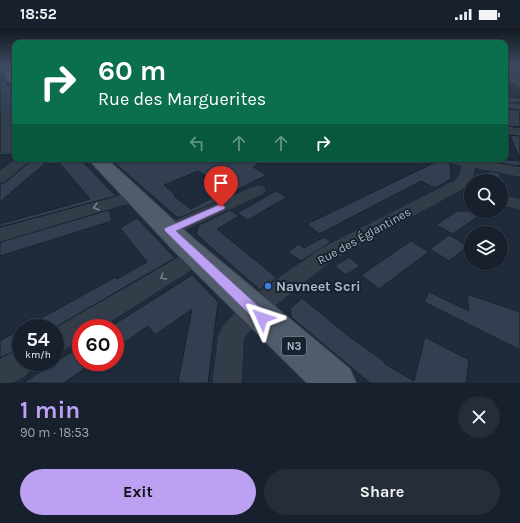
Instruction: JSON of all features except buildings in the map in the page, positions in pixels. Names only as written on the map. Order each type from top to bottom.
[{"type":"main road","name":"N3","points":[[99,162],[133,197],[252,310],[336,383]]},
{"type":"street","points":[[508,105],[520,107]]},
{"type":"street","points":[[508,130],[520,132]]},
{"type":"street","points":[[0,178],[21,162]]},
{"type":"street","points":[[463,162],[520,172]]},
{"type":"street","name":"Rue des Églantines","points":[[467,174],[468,163]]},
{"type":"street","name":"Rue des Églantines","points":[[227,383],[231,335],[252,310],[328,254],[464,187]]},
{"type":"street","points":[[169,230],[258,190]]},
{"type":"street","points":[[0,235],[133,197]]},
{"type":"street","points":[[508,201],[520,205]]},
{"type":"street","points":[[64,337],[196,257]]},
{"type":"street","points":[[0,375],[12,368]]},
{"type":"place","name":"Navneet Scri","points":[[268,286]]},
{"type":"route","points":[[221,207],[169,230],[262,318]]}]
